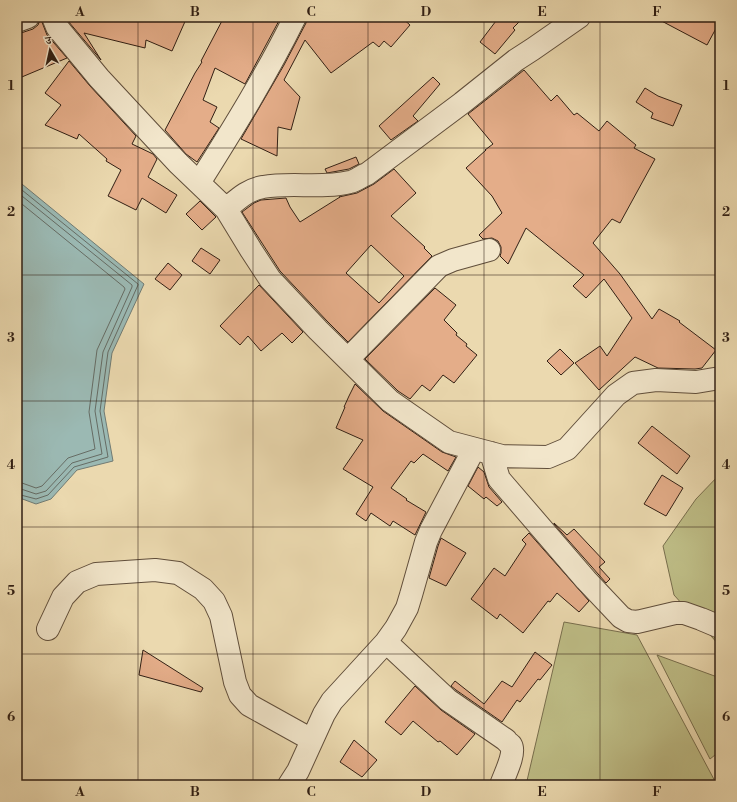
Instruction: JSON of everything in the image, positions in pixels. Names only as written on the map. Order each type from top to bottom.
[{"type":"street","points":[[17,21],[28,17]]},
{"type":"street","points":[[53,17],[57,27],[99,78],[178,163],[226,209],[270,279],[318,330],[390,401],[450,442],[502,456],[548,457],[567,449],[616,395],[633,383],[656,380],[696,382],[720,378]]},
{"type":"street","points":[[199,183],[234,128],[279,49],[295,17]]},
{"type":"street","points":[[226,209],[244,194],[262,187],[288,185],[336,185],[352,182],[366,174],[462,103],[516,60],[579,17]]},
{"type":"street","points":[[348,359],[439,266],[453,260],[489,250]]},
{"type":"street","points":[[483,451],[499,479],[586,580],[621,617],[628,621],[637,622],[684,613],[720,627]]},
{"type":"street","points":[[289,785],[298,771],[324,714],[332,701],[386,642],[396,628],[407,608],[426,542],[431,530],[483,451]]},
{"type":"street","points":[[48,629],[63,597],[77,582],[96,574],[155,570],[178,573],[203,589],[214,601],[221,616],[235,682],[240,695],[249,705],[312,740]]},
{"type":"street","points":[[386,642],[448,700],[511,745],[511,759],[501,785]]},
{"type":"shaded area","points":[[720,474],[720,646],[674,595],[663,546],[696,499]]},
{"type":"shaded area","points":[[564,622],[637,635],[717,785],[526,785]]},
{"type":"shaded area","points":[[657,655],[720,678],[720,751],[710,759]]},
{"type":"water","points":[[17,180],[144,284],[112,353],[104,411],[113,461],[77,470],[51,499],[36,504],[17,497]]},
{"type":"building","points":[[40,17],[47,35],[67,58],[17,79],[17,33],[33,29],[38,25]]},
{"type":"building","points":[[66,17],[187,17],[172,51],[146,40],[145,48],[84,33],[101,60]]},
{"type":"building","points":[[224,17],[281,17],[245,84],[215,68],[203,100],[217,107],[210,122],[219,128],[197,162],[186,154],[165,130],[202,62],[201,61]]},
{"type":"building","points":[[307,17],[401,17],[410,25],[391,47],[384,41],[379,47],[373,42],[331,73],[305,40],[284,80],[300,97],[291,130],[278,127],[277,156],[241,139],[284,65],[306,23]]},
{"type":"building","points":[[499,17],[524,17],[513,28],[515,30],[495,54],[480,42]]},
{"type":"building","points":[[654,17],[720,17],[720,21],[707,45]]},
{"type":"building","points":[[69,61],[136,136],[132,144],[153,154],[157,159],[148,177],[177,195],[166,213],[142,198],[136,210],[108,196],[121,170],[106,161],[107,159],[79,134],[77,139],[45,125],[61,105],[45,93]]},
{"type":"building","points":[[524,70],[551,101],[557,95],[574,115],[577,113],[599,131],[607,121],[636,145],[634,148],[655,159],[620,223],[612,219],[593,243],[620,274],[652,319],[659,309],[680,321],[679,322],[716,350],[702,368],[658,368],[635,357],[599,390],[575,363],[600,346],[607,356],[632,318],[604,279],[586,298],[573,286],[584,275],[526,228],[508,264],[500,256],[501,247],[498,241],[492,238],[483,239],[479,235],[502,213],[492,196],[466,168],[493,144],[468,114]]},
{"type":"building","points":[[433,77],[440,84],[413,116],[418,121],[391,140],[379,126]]},
{"type":"building","points":[[645,88],[658,96],[682,105],[673,126],[651,118],[653,113],[636,102]]},
{"type":"building","points":[[356,157],[359,164],[349,169],[327,173],[325,169]]},
{"type":"building","points":[[394,169],[416,193],[391,216],[425,247],[424,248],[432,256],[348,342],[280,271],[242,212],[254,203],[261,200],[286,198],[300,222],[339,197],[357,193],[374,184]],"holes":[[[371,245],[404,276],[379,303],[346,273]]]},
{"type":"building","points":[[200,201],[216,217],[202,230],[186,214]]},
{"type":"building","points":[[201,248],[220,260],[210,274],[192,261]]},
{"type":"building","points":[[168,263],[182,275],[170,290],[155,279]]},
{"type":"building","points":[[259,285],[303,332],[292,343],[282,333],[261,351],[248,336],[240,345],[220,326]]},
{"type":"building","points":[[435,288],[456,305],[444,320],[457,333],[456,335],[467,344],[466,346],[477,355],[454,383],[443,375],[430,391],[422,385],[410,399],[398,391],[365,359]]},
{"type":"building","points":[[560,349],[574,363],[561,375],[547,361]]},
{"type":"building","points":[[355,384],[383,411],[442,452],[456,457],[448,471],[423,454],[414,463],[411,461],[391,488],[407,499],[406,500],[426,512],[415,535],[393,521],[390,526],[371,513],[366,521],[356,514],[373,487],[343,469],[363,440],[336,428]]},
{"type":"building","points":[[652,426],[690,456],[677,474],[638,443]]},
{"type":"building","points":[[478,467],[484,472],[489,487],[502,502],[497,506],[486,497],[484,499],[468,486]]},
{"type":"building","points":[[662,475],[683,488],[666,516],[644,504]]},
{"type":"building","points":[[554,524],[567,535],[574,529],[605,562],[599,567],[610,579],[606,583]]},
{"type":"building","points":[[529,533],[589,601],[579,612],[557,593],[550,602],[548,601],[523,633],[500,614],[497,619],[471,599],[494,568],[505,576],[526,544],[522,540]]},
{"type":"building","points":[[441,538],[466,553],[446,586],[429,578]]},
{"type":"building","points":[[143,650],[203,688],[201,692],[139,675]]},
{"type":"building","points":[[535,652],[552,665],[540,680],[538,679],[520,702],[517,700],[502,722],[451,686],[455,681],[484,704],[502,681],[512,687]]},
{"type":"building","points":[[415,686],[441,710],[475,734],[457,755],[440,741],[438,742],[413,721],[401,735],[385,722]]},
{"type":"building","points":[[354,740],[377,760],[362,777],[340,762]]}]
